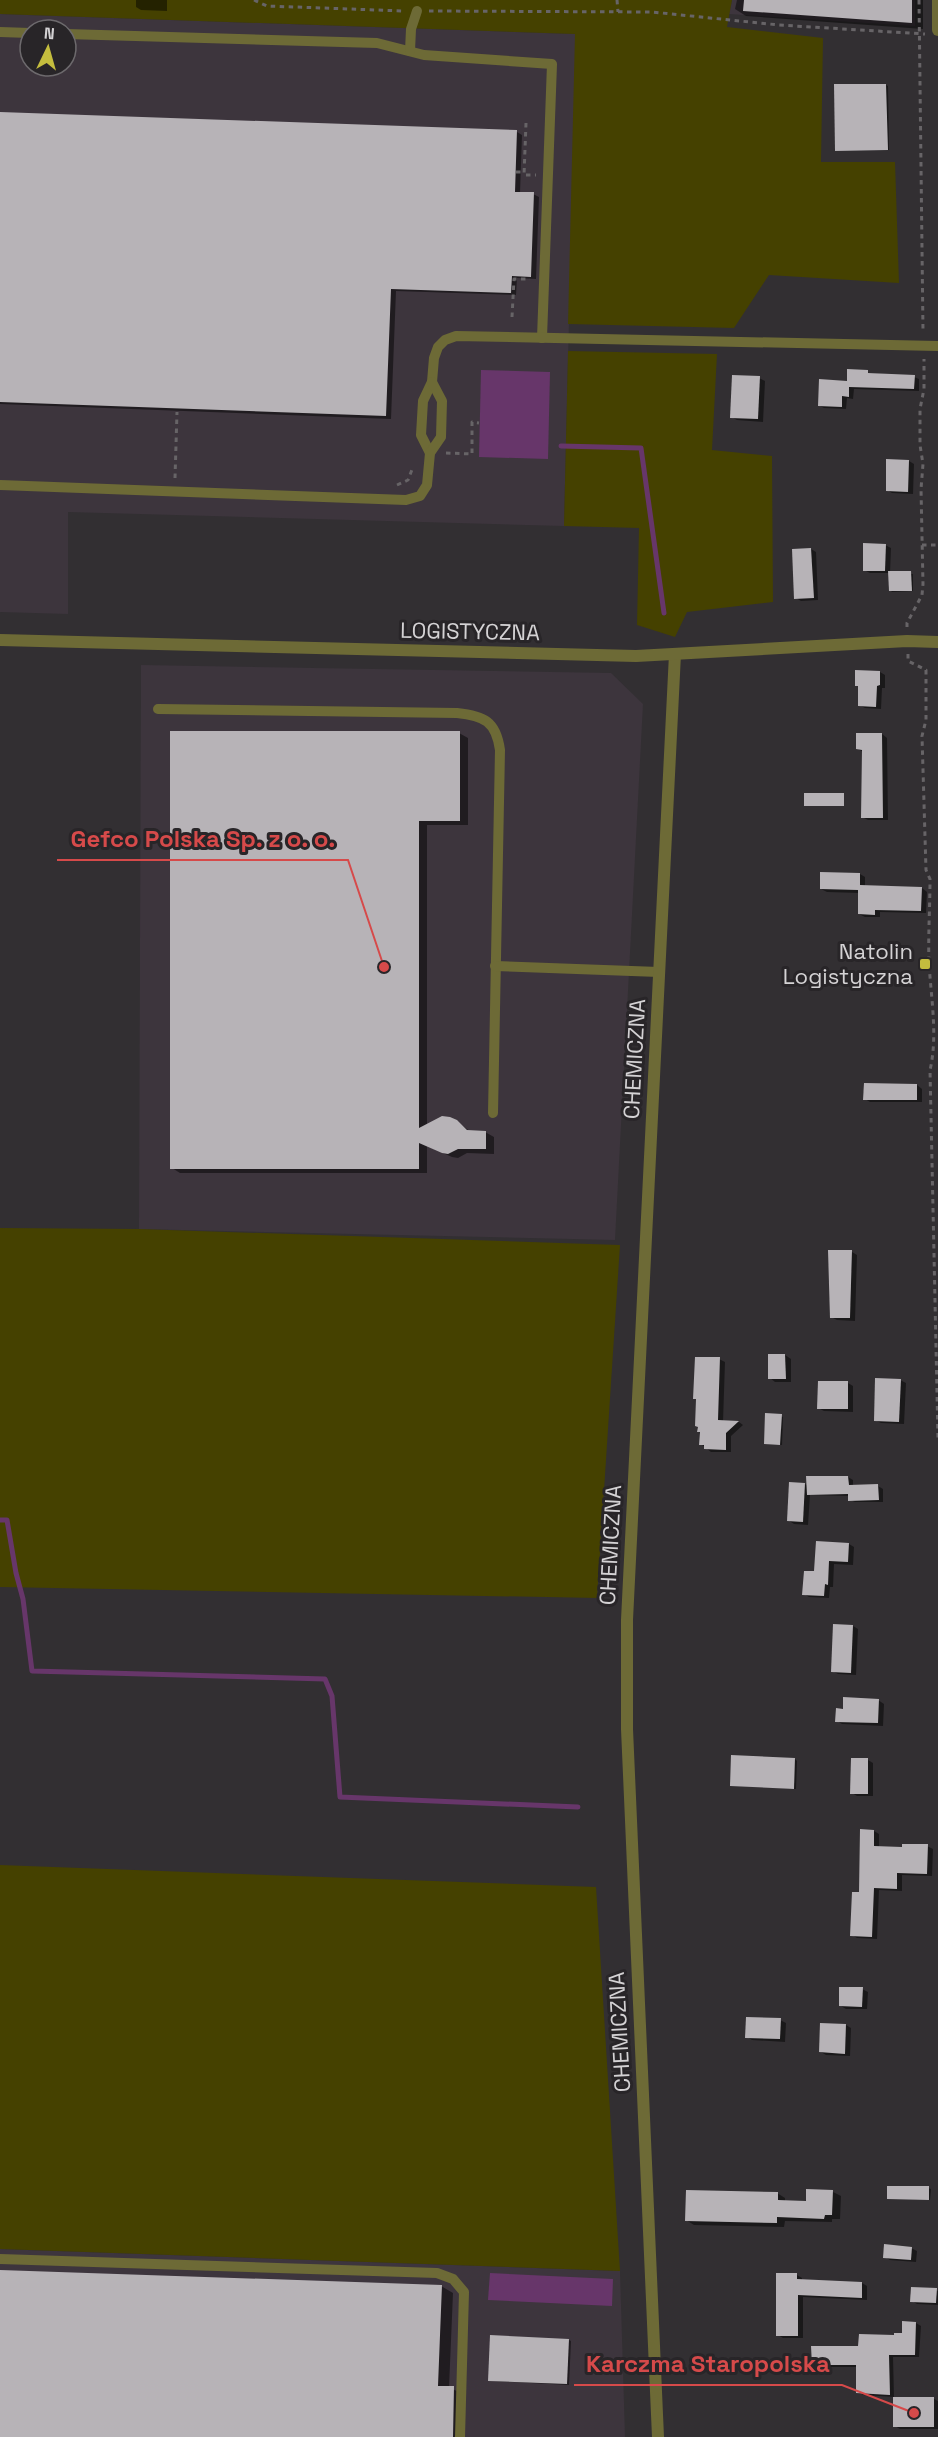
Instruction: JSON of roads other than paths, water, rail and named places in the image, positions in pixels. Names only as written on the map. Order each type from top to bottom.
[{"type":"street","points":[[933,32],[938,0]]},
{"type":"street","name":"LOGISTYCZNA","points":[[0,640],[636,656],[907,641],[938,642]]},
{"type":"street","name":"CHEMICZNA","points":[[658,2437],[627,1696],[627,1620],[675,654]]},
{"type":"lane","points":[[410,51],[411,29],[417,11]]},
{"type":"lane","points":[[0,32],[18,33]]},
{"type":"lane","points":[[78,34],[377,44],[424,55],[552,64],[542,338]]},
{"type":"lane","points":[[430,453],[421,435],[423,401],[432,382],[434,358],[438,347],[445,340],[456,336],[938,346]]},
{"type":"lane","points":[[0,485],[406,500],[420,496],[426,485],[430,453],[441,437],[442,401],[432,382]]},
{"type":"lane","points":[[158,710],[457,713],[488,721],[498,732],[500,750],[493,1113]]},
{"type":"lane","points":[[495,966],[659,972]]},
{"type":"lane","points":[[0,2259],[437,2273],[453,2279],[464,2292],[460,2437]]},
{"type":"waterway","points":[[561,446],[641,448],[664,613]]},
{"type":"waterway","points":[[0,1520],[7,1520],[23,1599],[32,1671],[325,1679],[332,1696],[340,1797],[578,1807]]},
{"type":"place","name":"Natolin Logistyczna","points":[[925,964]]},
{"type":"place","name":"Gefco Polska Sp. z o. o.","points":[[384,967]]},
{"type":"place","name":"Karczma Staropolska","points":[[914,2413]]}]
